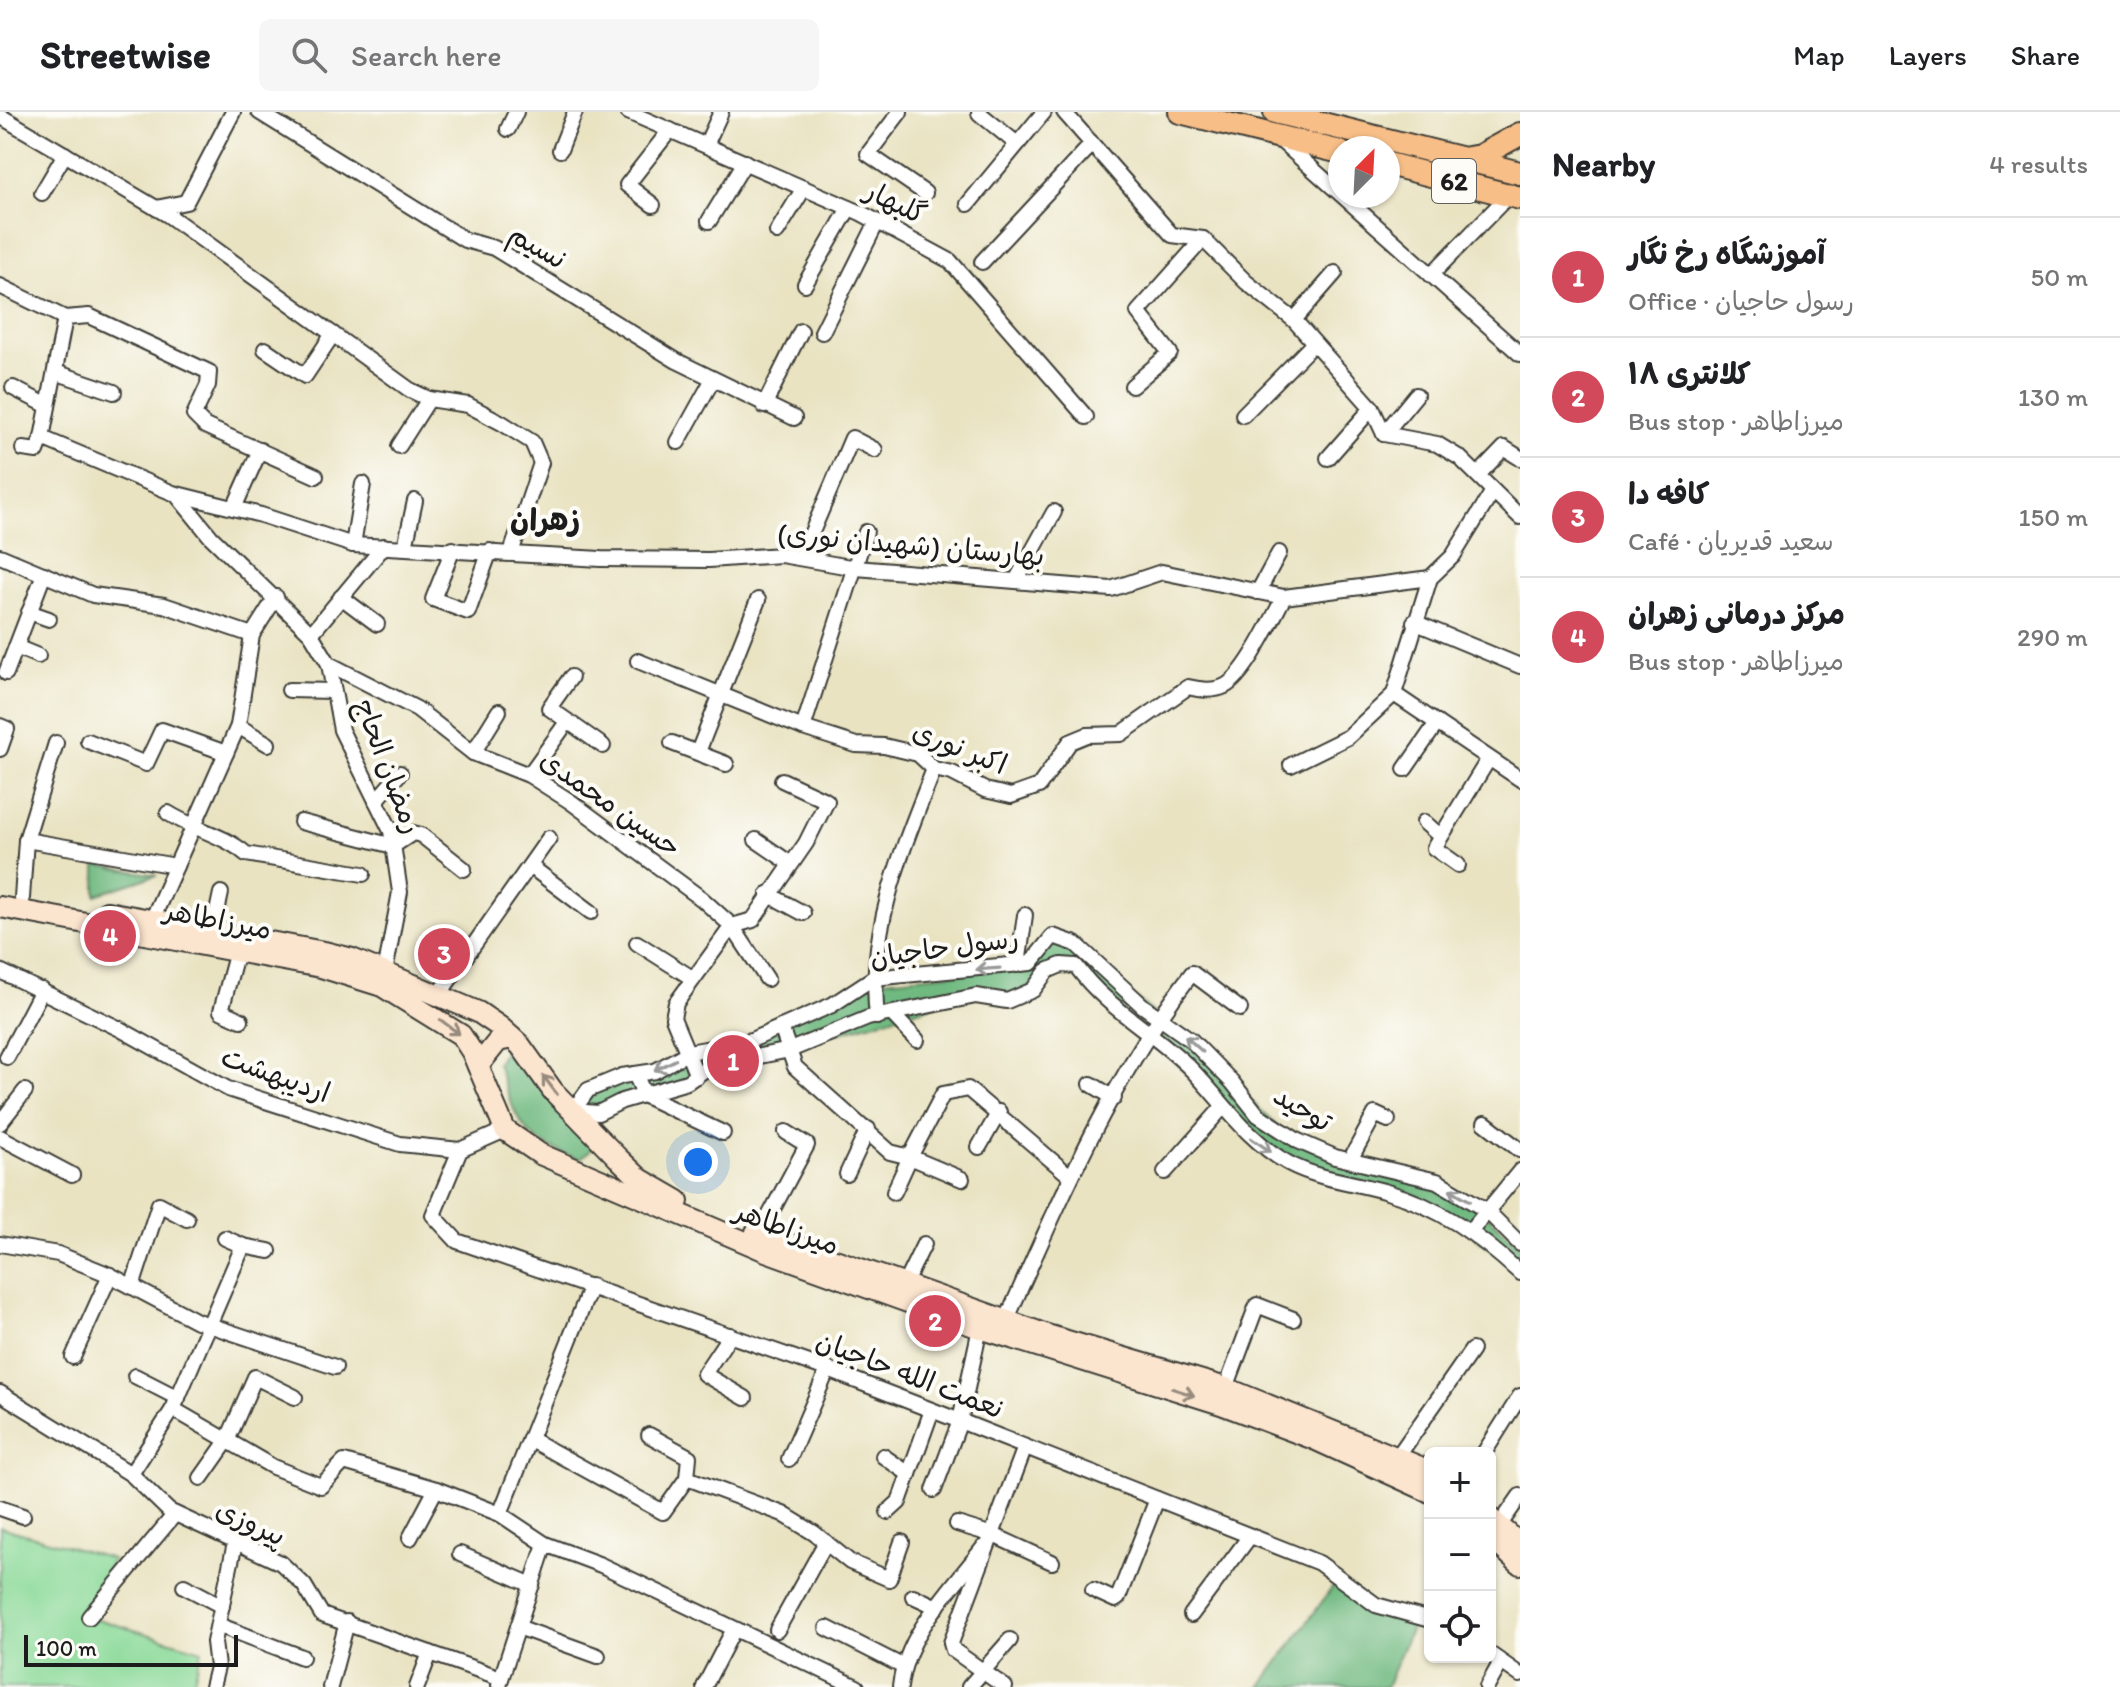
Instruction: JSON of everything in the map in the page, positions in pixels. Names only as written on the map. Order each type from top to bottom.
[{"type":"main road","points":[[1180,112],[1328,149]]},
{"type":"main road","name":"62","points":[[1289,114],[1520,173]]},
{"type":"main road","points":[[1460,159],[1480,156],[1520,134]]},
{"type":"main road","name":"62","points":[[1400,167],[1514,196]]},
{"type":"main road","name":"میرزاطاهر","points":[[0,895],[324,952],[385,972],[478,1012],[512,1038],[606,1146],[659,1192],[760,1233],[1006,1321],[1226,1388],[1424,1468]]},
{"type":"main road","name":"میرزاطاهر","points":[[0,907],[321,967],[382,986],[461,1035],[505,1130],[517,1141],[766,1251],[980,1328],[1221,1404],[1343,1451],[1424,1489]]},
{"type":"main road","points":[[478,1066],[498,1041],[512,1038]]},
{"type":"main road","points":[[585,1173],[595,1165],[606,1146]]},
{"type":"main road","points":[[1496,1529],[1520,1544]]},
{"type":"main road","points":[[1496,1531],[1520,1564]]},
{"type":"street","points":[[156,208],[186,202],[233,112]]},
{"type":"street","name":"نسیم","points":[[259,112],[465,240],[494,248],[713,379],[794,418]]},
{"type":"street","points":[[508,129],[516,112]]},
{"type":"street","points":[[560,150],[575,112]]},
{"type":"street","name":"گلبهار","points":[[628,112],[849,208],[876,224],[925,245],[950,261],[1086,417]]},
{"type":"street","points":[[706,145],[721,112]]},
{"type":"street","points":[[900,112],[868,154],[925,193]]},
{"type":"street","points":[[968,204],[1044,112]]},
{"type":"street","points":[[1064,112],[1172,235],[1203,239],[1246,282],[1294,320],[1372,408],[1384,434]]},
{"type":"street","points":[[979,113],[1017,144]]},
{"type":"street","points":[[5,116],[156,208],[410,390],[429,399],[468,405],[532,442],[541,463],[511,553]]},
{"type":"street","points":[[653,205],[627,185],[670,130]]},
{"type":"street","points":[[1275,135],[1520,354]]},
{"type":"street","points":[[982,262],[1092,144]]},
{"type":"street","points":[[42,193],[65,154]]},
{"type":"street","points":[[709,221],[745,162]]},
{"type":"street","points":[[777,232],[804,188]]},
{"type":"street","points":[[1431,275],[1514,196]]},
{"type":"street","points":[[805,284],[849,208]]},
{"type":"street","points":[[822,332],[876,224]]},
{"type":"street","points":[[1132,386],[1170,353],[1138,312],[1203,239]]},
{"type":"street","points":[[1294,320],[1335,273]]},
{"type":"street","points":[[0,286],[65,318],[89,316],[209,372],[208,385],[194,415],[205,426],[316,476]]},
{"type":"street","points":[[23,449],[37,451],[42,438],[65,318]]},
{"type":"street","points":[[764,406],[801,331]]},
{"type":"street","points":[[265,349],[305,376],[333,334]]},
{"type":"street","points":[[1243,415],[1313,344]]},
{"type":"street","points":[[55,372],[114,392]]},
{"type":"street","points":[[678,442],[713,379]]},
{"type":"street","points":[[13,388],[48,406]]},
{"type":"street","points":[[1384,434],[1416,395]]},
{"type":"street","points":[[399,446],[429,399]]},
{"type":"street","points":[[1328,458],[1372,408]]},
{"type":"street","points":[[1384,434],[1437,444],[1479,474],[1520,517]]},
{"type":"street","name":"بهارستان (شهیدان نوری)","points":[[42,438],[176,493],[353,545],[601,559],[709,560],[781,555],[856,568],[1111,589],[1162,572],[1284,597],[1430,578]]},
{"type":"street","points":[[801,558],[852,438],[875,450]]},
{"type":"street","points":[[1479,474],[1504,448],[1520,458]]},
{"type":"street","points":[[234,508],[260,450]]},
{"type":"street","points":[[353,545],[363,484]]},
{"type":"street","points":[[1291,765],[1348,737],[1394,694],[1430,578],[1453,556],[1493,491]]},
{"type":"street","name":"رمضان الحاج","points":[[176,493],[211,537],[311,634],[329,664],[341,730],[391,831],[400,892],[385,972]]},
{"type":"street","points":[[405,547],[415,501]]},
{"type":"street","points":[[1017,579],[1054,512]]},
{"type":"street","points":[[803,728],[866,532]]},
{"type":"street","points":[[311,634],[384,546]]},
{"type":"street","points":[[453,549],[433,599],[468,612],[490,551]]},
{"type":"street","points":[[1258,592],[1279,553]]},
{"type":"street","points":[[0,556],[93,595],[164,605],[252,635]]},
{"type":"street","points":[[6,673],[44,574]]},
{"type":"street","points":[[152,920],[238,726],[252,635],[276,597]]},
{"type":"street","points":[[341,597],[377,624]]},
{"type":"street","name":"اکبر نوری","points":[[638,661],[722,698],[803,728],[856,745],[918,754],[934,769],[952,773],[985,790],[1011,796],[1039,786],[1070,742],[1087,735],[1121,734],[1188,687],[1204,691],[1226,686],[1240,672],[1284,597]]},
{"type":"street","points":[[698,752],[722,698],[758,600]]},
{"type":"street","points":[[29,612],[49,619]]},
{"type":"street","points":[[1414,622],[1520,666]]},
{"type":"street","points":[[16,647],[38,656]]},
{"type":"street","name":"حسین محمدی","points":[[329,664],[417,709],[473,753],[529,775],[702,899],[732,926],[767,979]]},
{"type":"street","points":[[571,677],[549,708],[603,746]]},
{"type":"street","points":[[289,690],[333,691]]},
{"type":"street","points":[[1394,694],[1520,779]]},
{"type":"street","points":[[473,753],[499,711]]},
{"type":"street","points":[[529,775],[567,722]]},
{"type":"street","points":[[1405,769],[1437,723]]},
{"type":"street","points":[[0,726],[7,729],[0,749]]},
{"type":"street","points":[[238,726],[268,744]]},
{"type":"street","points":[[88,741],[146,764],[162,730],[226,753]]},
{"type":"street","points":[[22,898],[26,840],[56,743]]},
{"type":"street","points":[[672,743],[726,764]]},
{"type":"street","points":[[1458,865],[1434,848],[1488,760]]},
{"type":"street","points":[[877,1017],[873,978],[897,866],[934,769]]},
{"type":"street","points":[[376,801],[400,773]]},
{"type":"street","points":[[697,1076],[673,1018],[676,1003],[732,926],[753,920],[806,843],[827,801],[782,780]]},
{"type":"street","points":[[168,813],[194,829],[232,843],[246,854],[363,874]]},
{"type":"street","points":[[301,822],[393,846],[413,833],[421,835],[464,869]]},
{"type":"street","points":[[1424,822],[1440,836]]},
{"type":"street","points":[[438,996],[549,838]]},
{"type":"street","points":[[26,840],[176,866]]},
{"type":"street","points":[[756,840],[791,864]]},
{"type":"street","points":[[530,866],[591,912]]},
{"type":"street","points":[[213,931],[221,893]]},
{"type":"street","points":[[768,894],[803,913]]},
{"type":"street","points":[[1018,965],[1025,915]]},
{"type":"street","name":"رسول حاجیان","points":[[573,1111],[588,1090],[635,1074],[655,1071],[689,1052],[749,1041],[812,1015],[873,978],[1031,963],[1053,936]]},
{"type":"street","name":"توحید","points":[[1053,936],[1076,944],[1158,1017],[1191,1040],[1258,1115],[1298,1141],[1350,1160],[1437,1181],[1486,1210],[1520,1244]]},
{"type":"street","points":[[637,943],[692,978]]},
{"type":"street","points":[[237,951],[221,1011],[241,1020]]},
{"type":"street","name":"رسول حاجیان","points":[[573,1111],[598,1113],[622,1101],[645,1096],[697,1076],[710,1066],[737,1058],[758,1059],[790,1050],[825,1034],[877,1017],[976,996],[1007,1001],[1033,990],[1047,971],[1061,965]]},
{"type":"street","name":"توحید","points":[[1061,965],[1076,966],[1093,990],[1151,1033],[1207,1089],[1248,1137],[1289,1164],[1336,1182],[1384,1191],[1433,1207],[1470,1232],[1520,1273]]},
{"type":"street","name":"اردیبهشت","points":[[0,971],[42,990],[228,1089],[400,1144],[460,1150],[505,1130]]},
{"type":"street","points":[[1006,1321],[1070,1176],[1158,1017],[1192,973],[1240,1009]]},
{"type":"street","points":[[7,1057],[42,990]]},
{"type":"street","points":[[812,1015],[825,1034]]},
{"type":"street","points":[[893,1015],[917,1040]]},
{"type":"street","points":[[781,1027],[795,1067],[821,1094],[868,1129],[890,1152],[962,1179]]},
{"type":"street","points":[[1207,1089],[1222,1072]]},
{"type":"street","points":[[635,1074],[645,1096],[723,1133]]},
{"type":"street","points":[[1091,1084],[1114,1098]]},
{"type":"street","points":[[894,1192],[943,1094],[968,1089],[999,1112],[1070,1176]]},
{"type":"street","points":[[0,1123],[25,1091]]},
{"type":"street","points":[[1165,1172],[1222,1108]]},
{"type":"street","points":[[979,1147],[999,1112]]},
{"type":"street","points":[[1350,1160],[1375,1114],[1388,1120]]},
{"type":"street","points":[[1485,1123],[1520,1150]]},
{"type":"street","points":[[847,1174],[868,1129]]},
{"type":"street","points":[[760,1233],[807,1145],[786,1132]]},
{"type":"street","points":[[0,1137],[72,1175]]},
{"type":"street","name":"نعمت الله حاجیان","points":[[460,1150],[433,1215],[457,1241],[828,1369],[1319,1563],[1376,1605],[1424,1618]]},
{"type":"street","points":[[1470,1232],[1520,1171]]},
{"type":"street","points":[[132,1287],[159,1204],[187,1219]]},
{"type":"street","points":[[225,1238],[243,1246],[269,1251]]},
{"type":"street","points":[[0,1244],[58,1254],[110,1275],[210,1325],[335,1367]]},
{"type":"street","points":[[905,1283],[924,1244]]},
{"type":"street","points":[[131,1474],[176,1404],[243,1246]]},
{"type":"street","points":[[73,1357],[110,1275]]},
{"type":"street","points":[[500,1514],[591,1286]]},
{"type":"street","points":[[1226,1388],[1257,1305],[1293,1319]]},
{"type":"street","points":[[934,1490],[960,1421],[980,1328]]},
{"type":"street","points":[[730,1335],[704,1374],[745,1398]]},
{"type":"street","points":[[1398,1456],[1472,1350]]},
{"type":"street","points":[[789,1459],[828,1369]]},
{"type":"street","points":[[135,1376],[227,1441],[273,1467],[321,1486],[344,1462],[436,1489],[500,1514],[545,1544],[601,1565],[733,1631],[857,1687]]},
{"type":"street","points":[[201,1478],[227,1441],[255,1377],[295,1397]]},
{"type":"street","name":"پیروزی","points":[[0,1393],[131,1474],[152,1497],[175,1514],[281,1563],[304,1585],[322,1615],[430,1653],[500,1682]]},
{"type":"street","points":[[1488,1447],[1520,1396]]},
{"type":"street","points":[[888,1512],[899,1502],[932,1410]]},
{"type":"street","points":[[530,1439],[663,1512],[687,1478],[689,1457],[649,1435]]},
{"type":"street","points":[[1005,1687],[981,1673],[953,1650],[951,1643],[1025,1447]]},
{"type":"street","points":[[883,1456],[909,1474]]},
{"type":"street","points":[[687,1478],[783,1514],[850,1562],[889,1579],[902,1542]]},
{"type":"street","points":[[410,1538],[436,1489]]},
{"type":"street","points":[[1496,1524],[1520,1496]]},
{"type":"street","points":[[1093,1590],[1115,1600],[1118,1598],[1157,1499]]},
{"type":"street","points":[[0,1508],[23,1516]]},
{"type":"street","points":[[89,1617],[175,1514]]},
{"type":"street","points":[[957,1524],[993,1535],[1052,1562]]},
{"type":"street","points":[[900,1687],[902,1666],[917,1635],[993,1535]]},
{"type":"street","points":[[1191,1615],[1250,1536]]},
{"type":"street","points":[[777,1630],[826,1542]]},
{"type":"street","points":[[212,1687],[217,1667],[214,1642],[235,1543]]},
{"type":"street","points":[[500,1682],[545,1544]]},
{"type":"street","points":[[460,1554],[532,1585]]},
{"type":"street","points":[[184,1586],[222,1606]]},
{"type":"street","points":[[913,1596],[937,1607]]},
{"type":"street","points":[[330,1687],[347,1622]]},
{"type":"street","points":[[218,1625],[302,1657]]},
{"type":"street","points":[[518,1627],[598,1656]]},
{"type":"street","points":[[827,1628],[902,1666]]},
{"type":"street","points":[[704,1687],[733,1631]]},
{"type":"street","points":[[969,1687],[1010,1640]]},
{"type":"street","points":[[417,1687],[430,1653]]},
{"type":"street","points":[[1496,1659],[1520,1675]]},
{"type":"street","points":[[1487,1687],[1494,1663]]},
{"type":"green space","points":[[96,865],[157,875],[96,895]]},
{"type":"green space","points":[[1056,940],[1073,948],[1183,1036],[1290,1138],[1434,1184],[1482,1210],[1520,1246],[1520,1271],[1435,1206],[1290,1161],[1249,1135],[1078,965],[1054,963],[1029,988],[1013,995],[978,993],[757,1056],[598,1111],[579,1107],[591,1094],[686,1054],[748,1044],[871,981],[1015,968]]},
{"type":"green space","points":[[512,1050],[594,1147],[580,1159],[544,1144],[523,1125],[509,1099],[497,1063],[504,1051]]},
{"type":"green space","points":[[0,1527],[112,1559],[90,1617],[202,1650],[192,1687],[0,1687]]},
{"type":"green space","points":[[1335,1584],[1374,1612],[1413,1624],[1386,1687],[1260,1687]]},
{"type":"place","name":"مرکز درمانی زهران","points":[[110,936]]},
{"type":"place","name":"کافه دا","points":[[444,954]]},
{"type":"place","name":"آموزشگاه رخ نگار","points":[[733,1061]]},
{"type":"place","name":"کلانتری ۱۸","points":[[935,1321]]},
{"type":"district","name":"زهران","points":[[545,520]]}]
